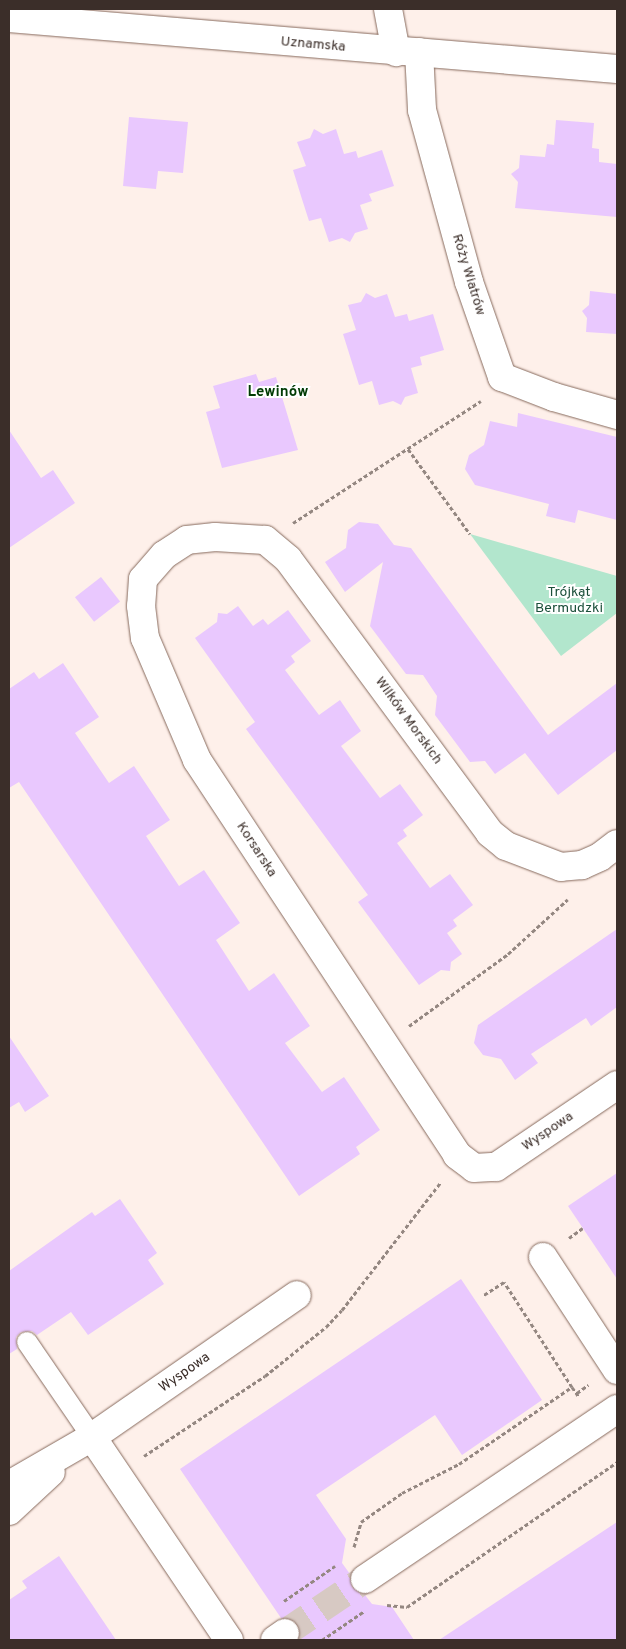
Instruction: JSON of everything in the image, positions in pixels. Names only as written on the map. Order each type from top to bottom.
[{"type":"street","name":"Róży Wiatrów","points":[[388,9],[408,52],[469,282],[502,377]]},
{"type":"street","name":"Uznamska","points":[[9,18],[617,69]]},
{"type":"street","points":[[502,377],[554,397],[617,415]]},
{"type":"street","name":"Korsarska","points":[[265,540],[215,537],[187,540],[164,555],[143,579],[141,606],[145,638],[197,760],[382,1046],[457,1155],[474,1168]]},
{"type":"street","name":"Wilków Morskich","points":[[265,540],[288,559],[490,833],[506,846],[529,857],[561,867],[582,865],[600,857],[617,844]]},
{"type":"street","name":"Wyspowa","points":[[474,1168],[496,1167],[617,1085]]},
{"type":"street","points":[[543,1257],[617,1370]]},
{"type":"street","name":"Wyspowa","points":[[9,1485],[82,1443],[296,1295]]},
{"type":"street","points":[[365,1579],[617,1409]]},
{"type":"street","points":[[82,1443],[229,1640]]},
{"type":"street","name":"Wyspowa","points":[[9,1511],[36,1489],[82,1443]]},
{"type":"lane","points":[[27,1342],[82,1443]]},
{"type":"path","points":[[265,540],[480,402],[502,377]]},
{"type":"path","points":[[408,449],[470,534]]},
{"type":"path","points":[[382,1046],[508,954],[579,888],[582,865]]},
{"type":"path","points":[[352,1554],[361,1522],[402,1493],[459,1464],[572,1387],[504,1282],[484,1296]]},
{"type":"path","points":[[384,1604],[407,1606],[617,1462]]},
{"type":"path","points":[[276,1607],[337,1565]]},
{"type":"path","points":[[322,1640],[369,1609]]},
{"type":"green space","name":"Trójkąt Bermudzki","points":[[470,534],[617,576],[617,613],[561,656]]},
{"type":"building","points":[[129,117],[188,122],[183,173],[158,171],[156,189],[123,186]]},
{"type":"building","points":[[556,120],[594,123],[592,148],[599,149],[599,162],[617,164],[617,217],[515,208],[518,182],[511,174],[519,168],[520,155],[545,157],[547,144],[554,145]]},
{"type":"building","points":[[314,129],[323,134],[336,129],[344,154],[356,151],[358,158],[382,150],[394,186],[369,194],[372,201],[360,205],[368,229],[355,233],[350,242],[342,238],[329,242],[321,218],[309,221],[301,196],[293,170],[306,166],[297,142],[310,138]]},
{"type":"building","points":[[590,291],[617,294],[617,334],[586,332],[587,318],[582,311],[589,305]]},
{"type":"building","points":[[366,293],[375,298],[387,294],[395,317],[407,314],[409,321],[433,314],[444,350],[420,357],[422,365],[411,368],[418,393],[405,397],[401,405],[393,401],[379,405],[372,381],[359,385],[343,334],[356,330],[348,305],[361,302]]},
{"type":"building","points":[[256,374],[259,382],[276,377],[298,450],[222,468],[206,412],[220,408],[213,386]]},
{"type":"building","points":[[518,413],[617,437],[617,520],[578,510],[575,523],[546,516],[549,504],[475,485],[465,469],[469,455],[484,445],[490,421],[517,427]]},
{"type":"building","points":[[9,430],[41,478],[53,470],[75,503],[9,548]]},
{"type":"building","points":[[359,522],[378,524],[394,545],[411,548],[548,735],[617,683],[617,750],[558,795],[525,753],[495,774],[485,761],[470,762],[435,715],[437,696],[423,675],[406,674],[370,626],[383,562],[345,592],[325,562],[346,548],[348,530]]},
{"type":"building","points":[[101,577],[120,601],[94,622],[75,597]]},
{"type":"building","points":[[238,606],[253,626],[263,619],[268,625],[288,610],[311,641],[291,656],[295,662],[285,670],[319,715],[340,700],[361,731],[341,746],[380,798],[400,784],[423,815],[403,830],[407,836],[397,843],[430,888],[450,874],[473,905],[453,920],[457,926],[447,933],[462,954],[451,962],[450,971],[441,970],[419,985],[358,902],[368,895],[246,729],[255,722],[195,638],[217,622],[218,613],[227,614]]},
{"type":"building","points":[[63,663],[99,717],[75,733],[109,783],[134,766],[170,820],[146,836],[179,886],[204,870],[240,923],[216,940],[249,991],[274,973],[310,1026],[285,1043],[322,1092],[344,1077],[380,1130],[356,1147],[360,1154],[299,1196],[19,782],[9,788],[9,689],[34,672],[39,679]]},
{"type":"building","points":[[617,929],[617,1007],[591,1026],[586,1018],[531,1054],[538,1063],[515,1080],[501,1059],[483,1055],[474,1043],[478,1025]]},
{"type":"building","points":[[9,1036],[49,1096],[25,1112],[19,1102],[9,1108]]},
{"type":"building","points":[[617,1173],[617,1279],[568,1206]]},
{"type":"building","points":[[120,1199],[157,1253],[148,1260],[164,1284],[88,1335],[71,1312],[37,1335],[32,1331],[21,1332],[16,1337],[17,1349],[9,1354],[9,1271],[92,1212],[95,1216]]},
{"type":"building","points":[[461,1279],[542,1400],[462,1455],[435,1415],[316,1495],[346,1539],[342,1563],[350,1574],[352,1587],[365,1595],[372,1604],[392,1607],[414,1640],[299,1640],[297,1624],[291,1619],[281,1618],[180,1469]]},
{"type":"building","points":[[617,1522],[617,1640],[439,1640]]},
{"type":"building","points":[[59,1556],[116,1640],[9,1640],[9,1600],[27,1588],[22,1581]]},
{"type":"tunnel","points":[[285,1633],[365,1579]]},
{"type":"district","name":"Lewinów","points":[[278,393]]}]
